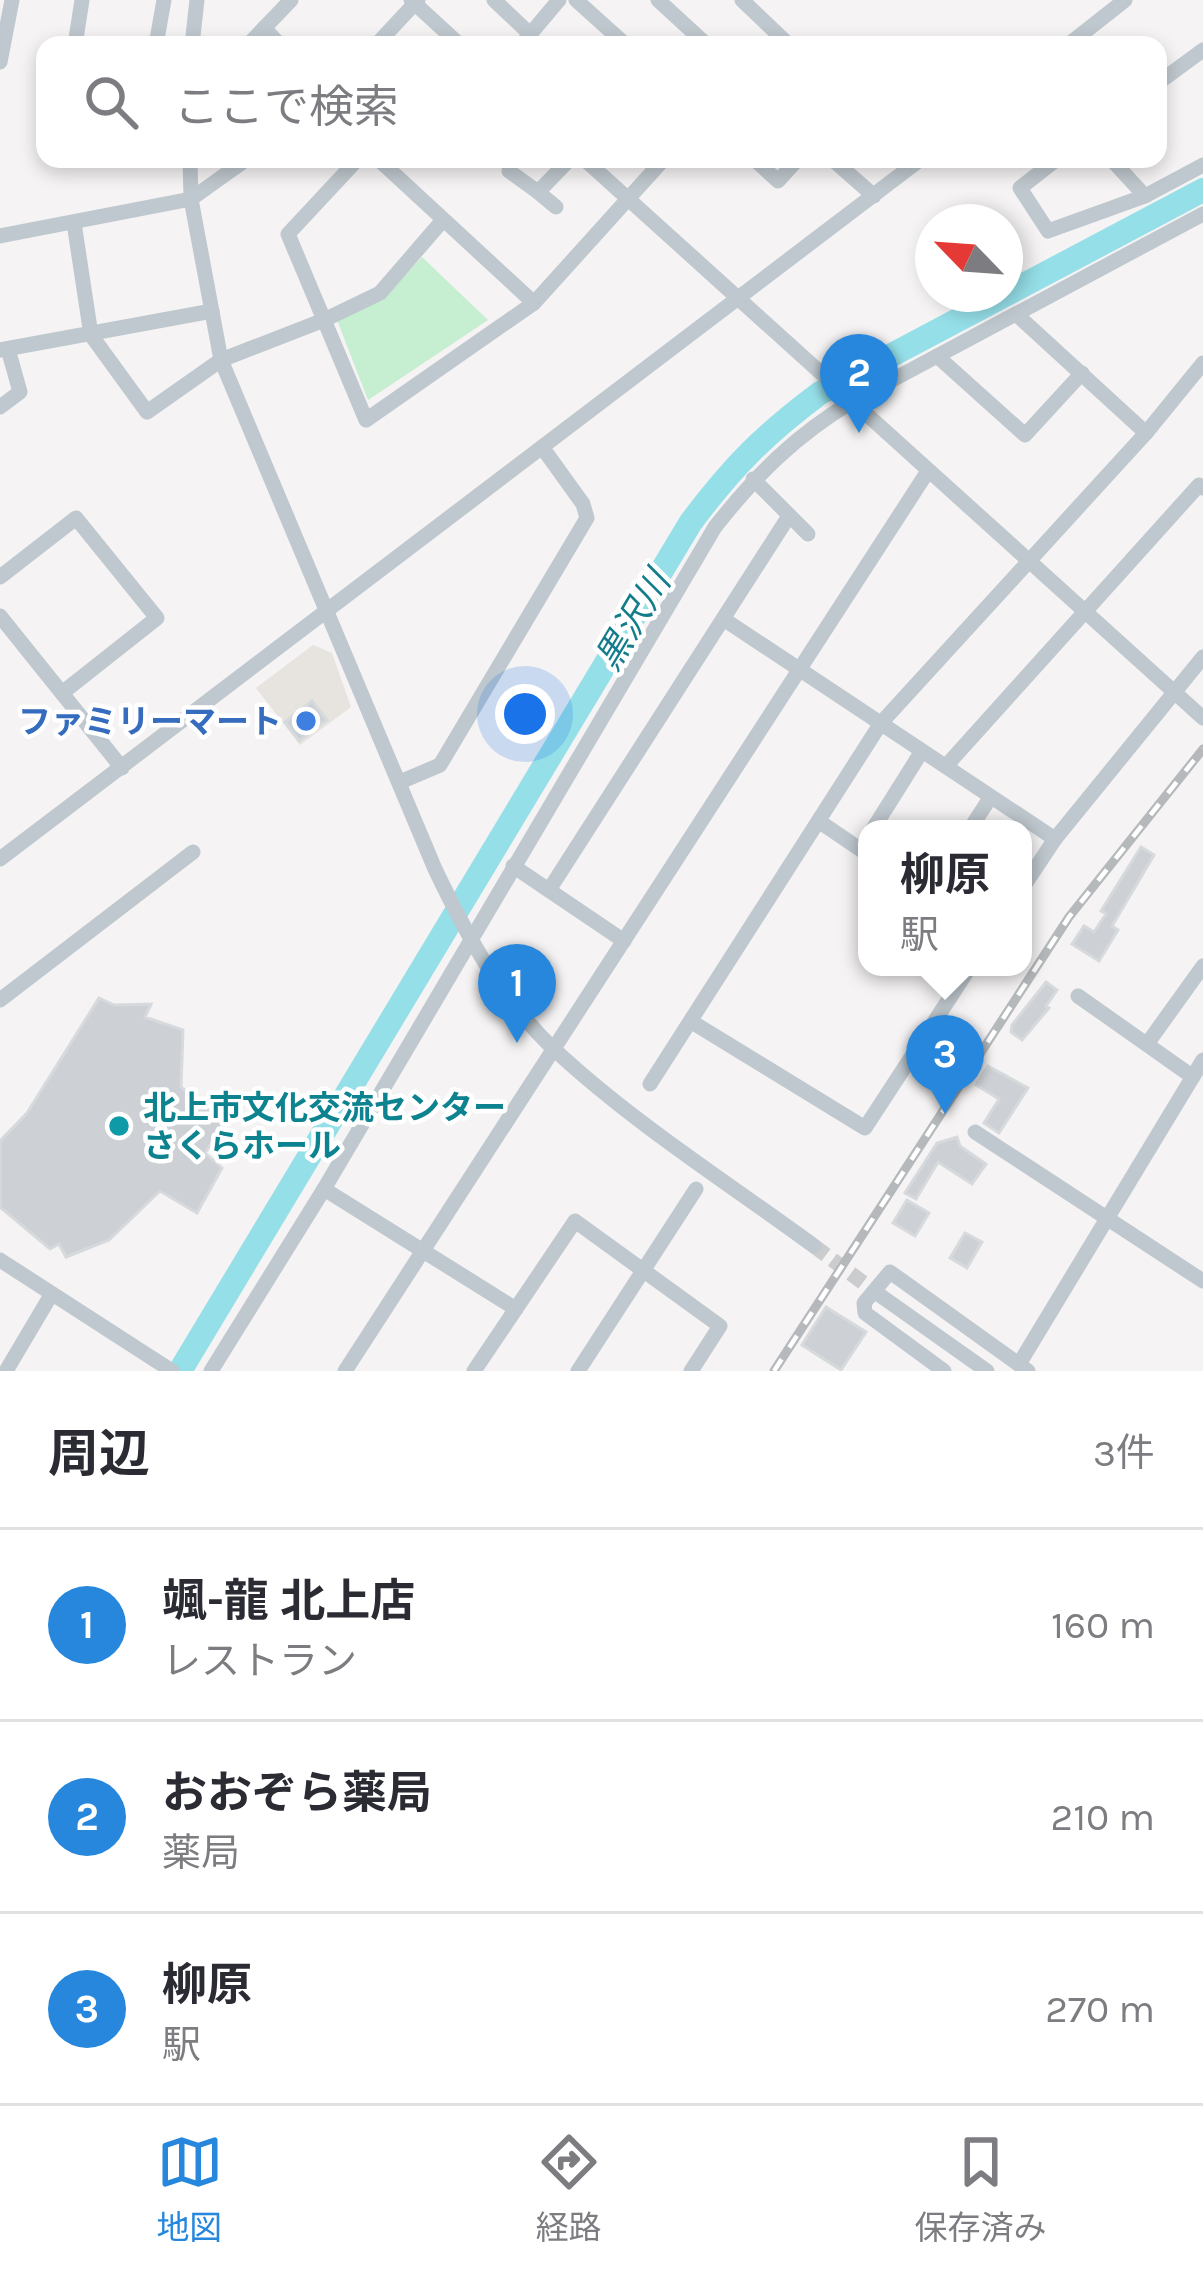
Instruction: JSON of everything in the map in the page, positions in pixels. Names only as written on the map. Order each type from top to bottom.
[{"type":"street","points":[[0,62],[12,0]]},
{"type":"street","points":[[76,36],[82,0]]},
{"type":"street","points":[[157,36],[164,0]]},
{"type":"street","points":[[194,36],[197,0]]},
{"type":"street","points":[[256,36],[291,0]]},
{"type":"street","points":[[494,0],[524,36]]},
{"type":"street","points":[[529,36],[560,0]]},
{"type":"street","points":[[576,0],[616,36]]},
{"type":"street","points":[[658,0],[697,36]]},
{"type":"street","points":[[1079,36],[1125,0]]},
{"type":"street","points":[[384,36],[415,1],[451,36]]},
{"type":"street","points":[[751,3],[782,36]]},
{"type":"street","points":[[264,28],[272,36]]},
{"type":"street","points":[[1167,76],[1203,50]]},
{"type":"street","points":[[1046,168],[1020,188],[1048,231],[1145,196],[1203,165]]},
{"type":"street","points":[[190,168],[191,199],[221,360],[469,936],[514,1004],[554,1050],[814,1246]]},
{"type":"street","points":[[0,236],[191,199],[235,168]]},
{"type":"street","points":[[350,168],[288,234],[366,420],[534,303],[656,168]]},
{"type":"street","points":[[388,168],[534,303]]},
{"type":"street","points":[[538,192],[561,168]]},
{"type":"street","points":[[594,168],[1203,718]]},
{"type":"street","points":[[764,168],[778,181],[790,168]]},
{"type":"street","points":[[842,168],[874,196]]},
{"type":"street","points":[[0,859],[910,168]]},
{"type":"street","points":[[1119,168],[1145,196]]},
{"type":"street","points":[[509,171],[556,207]]},
{"type":"street","points":[[211,1371],[716,527],[752,479],[808,428],[850,399],[1203,214]]},
{"type":"street","points":[[74,223],[91,335],[147,412],[221,360],[380,293],[443,220]]},
{"type":"street","points":[[0,407],[20,392],[4,349],[212,311]]},
{"type":"street","points":[[1016,314],[1146,433]]},
{"type":"street","points":[[937,356],[1025,435],[1082,373]]},
{"type":"street","points":[[650,1084],[881,723],[1146,433],[1203,363]]},
{"type":"street","points":[[400,782],[440,765],[586,518],[583,504],[542,447]]},
{"type":"street","points":[[345,1371],[928,471]]},
{"type":"street","points":[[752,479],[808,534]]},
{"type":"street","points":[[946,766],[1199,485],[1203,488]]},
{"type":"street","points":[[549,890],[789,516]]},
{"type":"street","points":[[0,578],[76,518],[157,618],[62,693]]},
{"type":"street","points":[[0,616],[122,768]]},
{"type":"street","points":[[725,620],[1026,820]]},
{"type":"street","points":[[1032,873],[1055,838],[1203,657]]},
{"type":"street","points":[[879,820],[922,751]]},
{"type":"street","points":[[976,820],[990,798]]},
{"type":"street","points":[[820,822],[858,844]]},
{"type":"street","points":[[1032,824],[1055,838]]},
{"type":"street","points":[[0,1000],[194,852]]},
{"type":"street","points":[[512,866],[625,941]]},
{"type":"street","points":[[1147,1045],[1203,966]]},
{"type":"street","points":[[692,1022],[865,1128],[964,976]]},
{"type":"street","points":[[1078,996],[1193,1078]]},
{"type":"street","points":[[944,1371],[865,1313],[864,1303],[890,1272],[1023,1367],[1105,1220],[1203,1060]]},
{"type":"street","points":[[975,1132],[1203,1282]]},
{"type":"street","points":[[324,1189],[516,1309]]},
{"type":"street","points":[[578,1371],[696,1189]]},
{"type":"street","points":[[474,1371],[574,1221],[720,1326],[691,1371]]},
{"type":"street","points":[[0,1260],[168,1369]]},
{"type":"street","points":[[6,1371],[51,1294]]},
{"type":"street","points":[[881,1296],[987,1371]]},
{"type":"shaded area","points":[[313,645],[332,653],[351,707],[300,745],[256,688]]},
{"type":"green space","points":[[422,257],[488,320],[368,400],[337,320],[384,297]]},
{"type":"building","name":"ファミリーマート","points":[[312,701],[327,720],[299,741],[285,722]]},
{"type":"building","points":[[1141,847],[1154,855],[1112,926],[1118,930],[1099,961],[1072,944],[1084,926],[1094,932],[1106,914],[1101,911]]},
{"type":"building","points":[[1046,982],[1057,990],[1049,1008],[1022,1040],[1011,1032],[1012,1025]]},
{"type":"building","name":"北上市文化交流センター さくらホール","points":[[99,998],[114,1005],[151,1004],[145,1017],[183,1030],[181,1087],[211,1112],[219,1106],[231,1114],[205,1153],[222,1168],[197,1213],[160,1191],[109,1240],[66,1257],[59,1244],[50,1249],[0,1207],[0,1141],[27,1113]]},
{"type":"building","points":[[988,1066],[1028,1088],[999,1133],[984,1123],[999,1099],[976,1085]]},
{"type":"building","points":[[957,1137],[960,1146],[986,1164],[972,1184],[938,1162],[916,1199],[905,1193],[937,1143]]},
{"type":"building","points":[[907,1200],[929,1213],[915,1236],[893,1223]]},
{"type":"building","points":[[965,1233],[982,1242],[967,1268],[950,1258]]},
{"type":"building","points":[[826,1307],[866,1332],[841,1370],[802,1345]]},
{"type":"waterway","name":"黒沢川","points":[[180,1371],[691,522],[721,484],[750,452],[820,393],[1203,190]]},
{"type":"tunnel","points":[[814,1246],[881,1296]]},
{"type":"railway","points":[[1032,974],[1069,917],[1203,749]]},
{"type":"railway","points":[[774,1371],[1031,976]]},
{"type":"place","name":"おおぞら薬局","points":[[859,433]]},
{"type":"place","name":"ファミリーマート","points":[[306,721]]},
{"type":"place","name":"颯-龍 北上店","points":[[517,1043]]},
{"type":"place","name":"柳原","points":[[945,1114]]},
{"type":"place","name":"北上市文化交流センター さくらホール","points":[[119,1126]]}]
